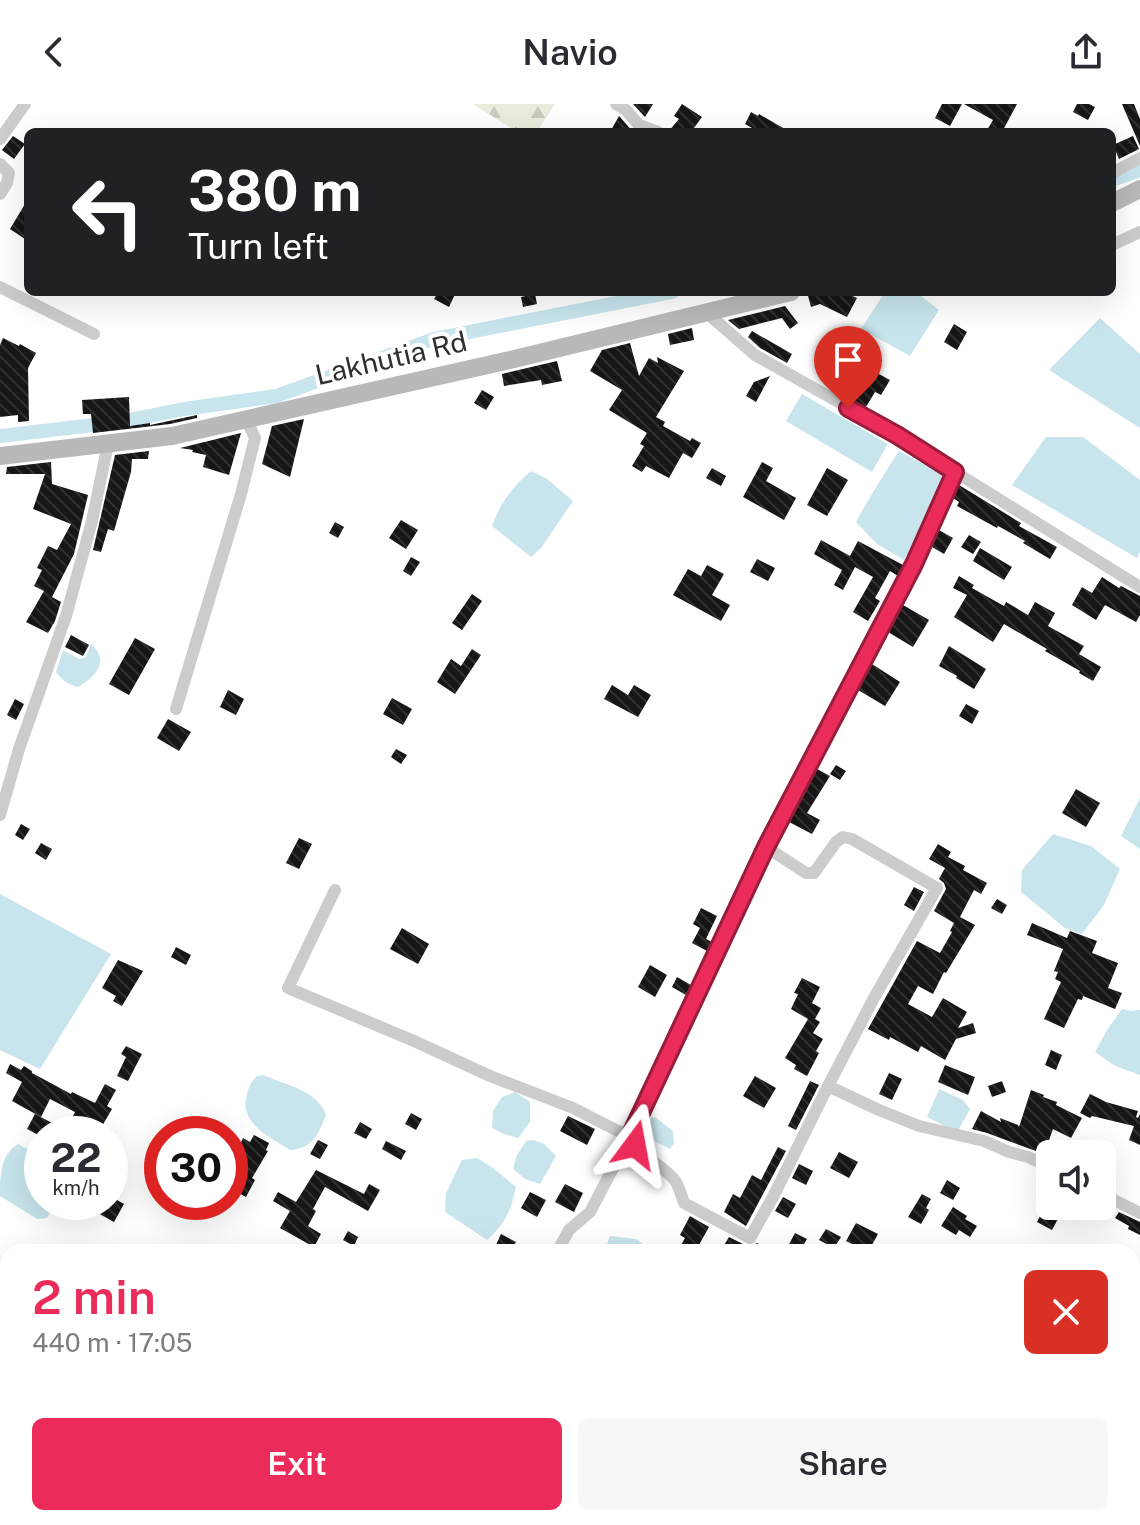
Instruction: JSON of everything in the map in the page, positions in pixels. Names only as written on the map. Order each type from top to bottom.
[{"type":"street","points":[[0,139],[25,104]]},
{"type":"street","points":[[616,104],[639,125],[647,128]]},
{"type":"street","points":[[1116,171],[1140,158]]},
{"type":"street","points":[[0,164],[9,173],[0,194]]},
{"type":"street","points":[[1116,201],[1140,189]]},
{"type":"street","points":[[1116,243],[1140,232]]},
{"type":"street","points":[[0,287],[94,334]]},
{"type":"street","name":"Lakhutia Rd","points":[[0,456],[172,436],[510,360],[707,313],[765,296]]},
{"type":"street","points":[[707,313],[755,355],[897,435],[1140,587]]},
{"type":"street","points":[[176,709],[255,438],[246,419]]},
{"type":"street","points":[[0,815],[19,749],[66,616],[92,521],[108,444]]},
{"type":"street","points":[[561,1244],[569,1230],[590,1212],[631,1134],[766,847],[914,564],[955,472]]},
{"type":"street","points":[[747,1244],[875,996],[937,888],[852,839],[843,837],[836,842],[814,873],[806,873],[766,847]]},
{"type":"street","points":[[335,890],[288,988],[490,1076],[573,1108],[620,1132],[631,1134]]},
{"type":"street","points":[[828,1086],[919,1126],[984,1141],[1036,1161]]},
{"type":"street","points":[[631,1134],[635,1145],[676,1180],[684,1203],[750,1238]]},
{"type":"street","points":[[1116,1201],[1140,1213]]},
{"type":"green space","points":[[473,104],[555,104],[540,128],[511,128]]},
{"type":"water","points":[[882,296],[921,296],[939,310],[910,356],[861,329]]},
{"type":"water","points":[[1100,318],[1140,354],[1140,428],[1049,370]]},
{"type":"water","points":[[802,394],[888,444],[872,472],[786,421]]},
{"type":"water","points":[[1046,437],[1083,437],[1140,480],[1140,552],[1137,558],[1012,485]]},
{"type":"water","points":[[899,451],[945,476],[946,484],[904,560],[877,544],[856,522]]},
{"type":"water","points":[[531,471],[547,479],[573,501],[541,548],[531,557],[492,526],[508,496]]},
{"type":"water","points":[[91,644],[100,657],[98,668],[90,679],[78,687],[71,685],[56,672],[63,650],[79,659],[86,657]]},
{"type":"water","points":[[1140,798],[1140,849],[1121,836]]},
{"type":"water","points":[[1053,834],[1091,846],[1120,869],[1104,905],[1082,934],[1065,928],[1021,892],[1022,870]]},
{"type":"water","points":[[0,894],[111,954],[40,1069],[0,1050]]},
{"type":"water","points":[[1122,1009],[1140,1010],[1140,1075],[1115,1066],[1095,1052]]},
{"type":"water","points":[[263,1075],[300,1089],[322,1107],[326,1115],[309,1143],[290,1150],[253,1123],[246,1108],[247,1095],[252,1081]]},
{"type":"water","points":[[939,1089],[963,1100],[970,1109],[955,1131],[927,1117]]},
{"type":"water","points":[[515,1092],[530,1102],[530,1122],[518,1138],[492,1128],[493,1111],[502,1097]]},
{"type":"water","points":[[655,1117],[673,1131],[674,1144],[670,1149],[646,1137],[644,1132],[651,1118]]},
{"type":"water","points":[[526,1141],[544,1144],[556,1156],[540,1184],[525,1179],[513,1169]]},
{"type":"water","points":[[18,1144],[24,1147],[24,1211],[0,1196],[4,1160]]},
{"type":"water","points":[[477,1158],[516,1187],[507,1216],[487,1240],[445,1212],[446,1193],[462,1160]]},
{"type":"water","points":[[610,1236],[636,1239],[643,1244],[607,1244]]},
{"type":"building","points":[[633,104],[653,104],[645,117]]},
{"type":"building","points":[[682,104],[702,117],[694,128],[671,128],[679,119],[674,116]]},
{"type":"building","points":[[942,104],[962,104],[950,126],[935,118]]},
{"type":"building","points":[[964,104],[1017,104],[1004,128],[988,128],[993,120]]},
{"type":"building","points":[[1077,104],[1095,107],[1088,120],[1073,112]]},
{"type":"building","points":[[1122,104],[1134,104],[1140,119],[1140,146]]},
{"type":"building","points":[[751,112],[783,128],[752,128],[745,124]]},
{"type":"building","points":[[619,116],[630,128],[612,128]]},
{"type":"building","points":[[13,136],[24,143],[14,159],[2,150]]},
{"type":"building","points":[[1133,136],[1139,149],[1119,159],[1116,144]]},
{"type":"building","points":[[24,206],[24,238],[10,229]]},
{"type":"building","points":[[436,296],[454,296],[449,307],[434,299]]},
{"type":"building","points":[[535,296],[537,304],[523,307],[521,297]]},
{"type":"building","points":[[808,296],[857,298],[847,317],[820,304],[811,307]]},
{"type":"building","points":[[785,306],[798,323],[790,329],[782,318],[739,329],[728,320]]},
{"type":"building","points":[[954,324],[967,332],[957,350],[944,342]]},
{"type":"building","points":[[841,327],[879,348],[868,368],[890,380],[881,395],[875,392],[866,407],[837,391],[852,365],[844,360],[850,351],[833,342]]},
{"type":"building","points":[[692,328],[694,340],[670,345],[668,334]]},
{"type":"building","points":[[752,331],[792,354],[787,363],[760,348],[748,337]]},
{"type":"building","points":[[3,338],[36,353],[28,368],[29,421],[18,422],[18,415],[0,417],[0,345]]},
{"type":"building","points":[[630,343],[639,376],[649,358],[658,363],[657,357],[684,371],[656,417],[665,422],[663,426],[690,441],[692,438],[701,443],[692,458],[683,453],[669,478],[646,466],[642,472],[632,466],[644,446],[640,444],[647,433],[609,410],[622,390],[590,371],[602,350]]},
{"type":"building","points":[[557,361],[562,381],[542,385],[541,380],[504,386],[502,374]]},
{"type":"building","points":[[770,376],[756,402],[746,396],[754,382]]},
{"type":"building","points":[[482,390],[494,397],[486,410],[474,403]]},
{"type":"building","points":[[129,397],[130,426],[197,415],[197,418],[170,424],[93,433],[91,414],[83,414],[82,400]]},
{"type":"building","points":[[304,419],[290,477],[262,464],[272,426]]},
{"type":"building","points":[[241,433],[229,475],[203,467],[206,455],[180,448]]},
{"type":"building","points":[[149,451],[148,459],[132,459],[114,531],[108,529],[101,552],[93,550],[115,455]]},
{"type":"building","points":[[51,462],[52,484],[88,495],[74,554],[52,597],[61,602],[48,633],[26,622],[44,591],[34,586],[42,570],[37,568],[48,546],[57,550],[71,524],[33,509],[45,474],[6,474],[7,467]]},
{"type":"building","points":[[762,462],[773,468],[766,481],[796,498],[784,520],[743,497]]},
{"type":"building","points":[[712,468],[726,476],[721,486],[706,478]]},
{"type":"building","points":[[827,468],[848,480],[827,516],[807,505]]},
{"type":"building","points":[[959,485],[1021,523],[1019,526],[1057,547],[1050,559],[1023,543],[1025,541],[957,506],[959,502],[953,498]]},
{"type":"building","points":[[401,520],[418,530],[406,549],[389,538]]},
{"type":"building","points":[[335,522],[344,527],[338,538],[329,533]]},
{"type":"building","points":[[939,530],[953,538],[944,554],[932,547]]},
{"type":"building","points":[[969,535],[981,542],[973,554],[961,547]]},
{"type":"building","points":[[821,540],[850,556],[858,541],[903,565],[898,576],[890,571],[875,598],[880,601],[868,621],[853,612],[873,577],[855,567],[843,590],[834,585],[842,570],[814,554]]},
{"type":"building","points":[[980,548],[1012,567],[1004,580],[973,561]]},
{"type":"building","points":[[411,557],[420,562],[411,576],[403,571]]},
{"type":"building","points":[[757,559],[775,568],[768,581],[750,572]]},
{"type":"building","points":[[707,565],[724,574],[712,595],[730,605],[721,621],[673,595],[688,569],[701,576]]},
{"type":"building","points":[[959,576],[974,585],[972,588],[1004,606],[1006,602],[1028,615],[1035,602],[1055,613],[1048,626],[1084,646],[1079,654],[1101,667],[1093,681],[1004,624],[993,642],[954,617],[967,595],[953,588]]},
{"type":"building","points":[[1102,577],[1140,596],[1140,615],[1136,622],[1105,605],[1096,620],[1072,605],[1082,587],[1092,593]]},
{"type":"building","points":[[472,594],[482,601],[462,630],[452,623]]},
{"type":"building","points":[[903,605],[929,620],[913,647],[888,632]]},
{"type":"building","points":[[71,635],[89,645],[83,656],[65,647]]},
{"type":"building","points":[[135,638],[155,649],[129,695],[109,684]]},
{"type":"building","points":[[949,646],[986,669],[974,689],[939,666]]},
{"type":"building","points":[[472,649],[481,655],[455,694],[437,682],[451,659],[461,666]]},
{"type":"building","points":[[872,664],[900,682],[885,706],[858,690]]},
{"type":"building","points":[[612,685],[628,695],[634,685],[651,695],[638,717],[604,699]]},
{"type":"building","points":[[228,690],[244,699],[236,715],[220,707]]},
{"type":"building","points":[[392,698],[412,709],[403,725],[383,714]]},
{"type":"building","points":[[15,699],[24,704],[16,720],[7,715]]},
{"type":"building","points":[[966,704],[979,711],[972,724],[959,716]]},
{"type":"building","points":[[168,719],[191,732],[179,751],[157,738]]},
{"type":"building","points":[[396,749],[407,755],[401,764],[391,757]]},
{"type":"building","points":[[836,765],[846,771],[840,780],[830,774]]},
{"type":"building","points":[[817,769],[830,776],[807,813],[820,820],[812,834],[789,822]]},
{"type":"building","points":[[1076,789],[1100,803],[1086,827],[1062,813]]},
{"type":"building","points":[[21,824],[30,829],[23,840],[15,835]]},
{"type":"building","points":[[299,838],[312,844],[299,869],[286,863]]},
{"type":"building","points":[[41,843],[52,849],[46,860],[35,853]]},
{"type":"building","points":[[938,844],[951,852],[948,857],[965,866],[963,870],[987,883],[981,894],[974,890],[960,917],[975,925],[933,994],[918,986],[908,1004],[932,1017],[943,998],[967,1012],[958,1028],[973,1023],[976,1033],[956,1039],[945,1060],[921,1046],[918,1052],[868,1029],[917,941],[940,953],[952,932],[954,923],[934,911],[946,889],[939,879],[945,868],[929,859]]},
{"type":"building","points":[[914,887],[924,892],[914,911],[904,905]]},
{"type":"building","points":[[997,899],[1007,905],[1002,914],[991,908]]},
{"type":"building","points":[[701,908],[717,916],[706,939],[712,942],[707,951],[692,943],[700,928],[693,924]]},
{"type":"building","points":[[1032,923],[1067,938],[1070,931],[1097,941],[1092,953],[1118,963],[1108,988],[1122,993],[1115,1009],[1083,996],[1082,1000],[1078,999],[1064,1028],[1044,1019],[1061,982],[1055,979],[1058,972],[1054,971],[1063,949],[1027,935]]},
{"type":"building","points":[[402,928],[429,944],[418,964],[390,949]]},
{"type":"building","points":[[176,947],[191,955],[186,965],[171,957]]},
{"type":"building","points":[[118,960],[143,971],[122,1006],[113,1001],[116,996],[102,988]]},
{"type":"building","points":[[650,965],[667,975],[655,997],[638,987]]},
{"type":"building","points":[[677,977],[691,985],[686,995],[672,987]]},
{"type":"building","points":[[802,978],[820,987],[812,1003],[821,1008],[815,1019],[820,1022],[813,1033],[823,1039],[807,1076],[794,1069],[796,1065],[785,1058],[808,1019],[791,1009],[798,994],[794,993]]},
{"type":"building","points":[[126,1046],[142,1054],[128,1081],[117,1076],[126,1057],[121,1054]]},
{"type":"building","points":[[1051,1050],[1062,1055],[1056,1070],[1045,1065]]},
{"type":"building","points":[[10,1064],[21,1070],[24,1066],[71,1094],[95,1103],[105,1084],[116,1090],[107,1106],[112,1109],[108,1116],[73,1116],[75,1112],[50,1099],[39,1116],[12,1101],[22,1082],[6,1073]]},
{"type":"building","points":[[945,1065],[975,1077],[968,1095],[938,1082]]},
{"type":"building","points":[[889,1073],[902,1079],[892,1100],[879,1094]]},
{"type":"building","points":[[755,1076],[776,1088],[764,1108],[743,1096]]},
{"type":"building","points":[[810,1081],[819,1085],[796,1130],[788,1126]]},
{"type":"building","points":[[1002,1081],[1006,1092],[992,1097],[988,1086]]},
{"type":"building","points":[[1031,1090],[1082,1118],[1071,1138],[1053,1129],[1049,1140],[1036,1140],[1036,1151],[972,1129],[981,1111],[1019,1127]]},
{"type":"building","points":[[1090,1094],[1138,1111],[1140,1145],[1129,1140],[1134,1126],[1090,1118],[1080,1113]]},
{"type":"building","points":[[411,1113],[422,1119],[416,1130],[405,1124]]},
{"type":"building","points":[[568,1116],[595,1129],[587,1145],[560,1131]]},
{"type":"building","points":[[360,1122],[372,1129],[366,1139],[354,1133]]},
{"type":"building","points":[[254,1135],[269,1143],[248,1193],[248,1141]]},
{"type":"building","points":[[318,1140],[328,1145],[320,1159],[310,1154]]},
{"type":"building","points":[[386,1141],[406,1151],[401,1160],[382,1149]]},
{"type":"building","points":[[778,1147],[786,1151],[746,1226],[724,1212],[733,1194],[740,1198],[752,1175],[761,1180]]},
{"type":"building","points":[[839,1152],[858,1162],[849,1178],[830,1168]]},
{"type":"building","points":[[799,1164],[813,1171],[806,1185],[792,1178]]},
{"type":"building","points":[[316,1170],[364,1194],[369,1184],[380,1190],[368,1211],[325,1187],[308,1226],[321,1234],[316,1244],[309,1244],[280,1228],[290,1211],[273,1201],[278,1192],[296,1202]]},
{"type":"building","points":[[947,1180],[960,1188],[953,1200],[940,1193]]},
{"type":"building","points":[[565,1184],[583,1193],[574,1212],[555,1202]]},
{"type":"building","points":[[530,1192],[546,1200],[537,1217],[521,1208]]},
{"type":"building","points":[[922,1194],[931,1199],[921,1224],[908,1217]]},
{"type":"building","points":[[783,1197],[796,1204],[788,1218],[775,1211]]},
{"type":"building","points":[[953,1207],[977,1226],[970,1237],[959,1230],[956,1235],[941,1226]]},
{"type":"building","points":[[1119,1212],[1140,1222],[1140,1235],[1128,1229],[1129,1226],[1116,1216]]},
{"type":"building","points":[[690,1216],[709,1227],[699,1244],[682,1244],[685,1238],[680,1235]]},
{"type":"building","points":[[1038,1220],[1057,1220],[1052,1230]]},
{"type":"building","points":[[856,1223],[878,1234],[872,1244],[846,1241]]},
{"type":"building","points":[[826,1229],[841,1237],[837,1244],[819,1240]]},
{"type":"building","points":[[348,1231],[358,1237],[355,1244],[343,1240]]},
{"type":"building","points":[[795,1233],[807,1239],[804,1244],[789,1244]]},
{"type":"building","points":[[501,1234],[516,1242],[515,1244],[496,1244]]},
{"type":"building","points":[[729,1237],[743,1244],[725,1244]]},
{"type":"waterway","points":[[1116,179],[1140,170]]},
{"type":"waterway","points":[[0,436],[119,422],[276,396],[434,339],[652,296]]},
{"type":"route","points":[[635,1145],[631,1134],[766,847],[914,564],[955,472],[848,408]]}]
